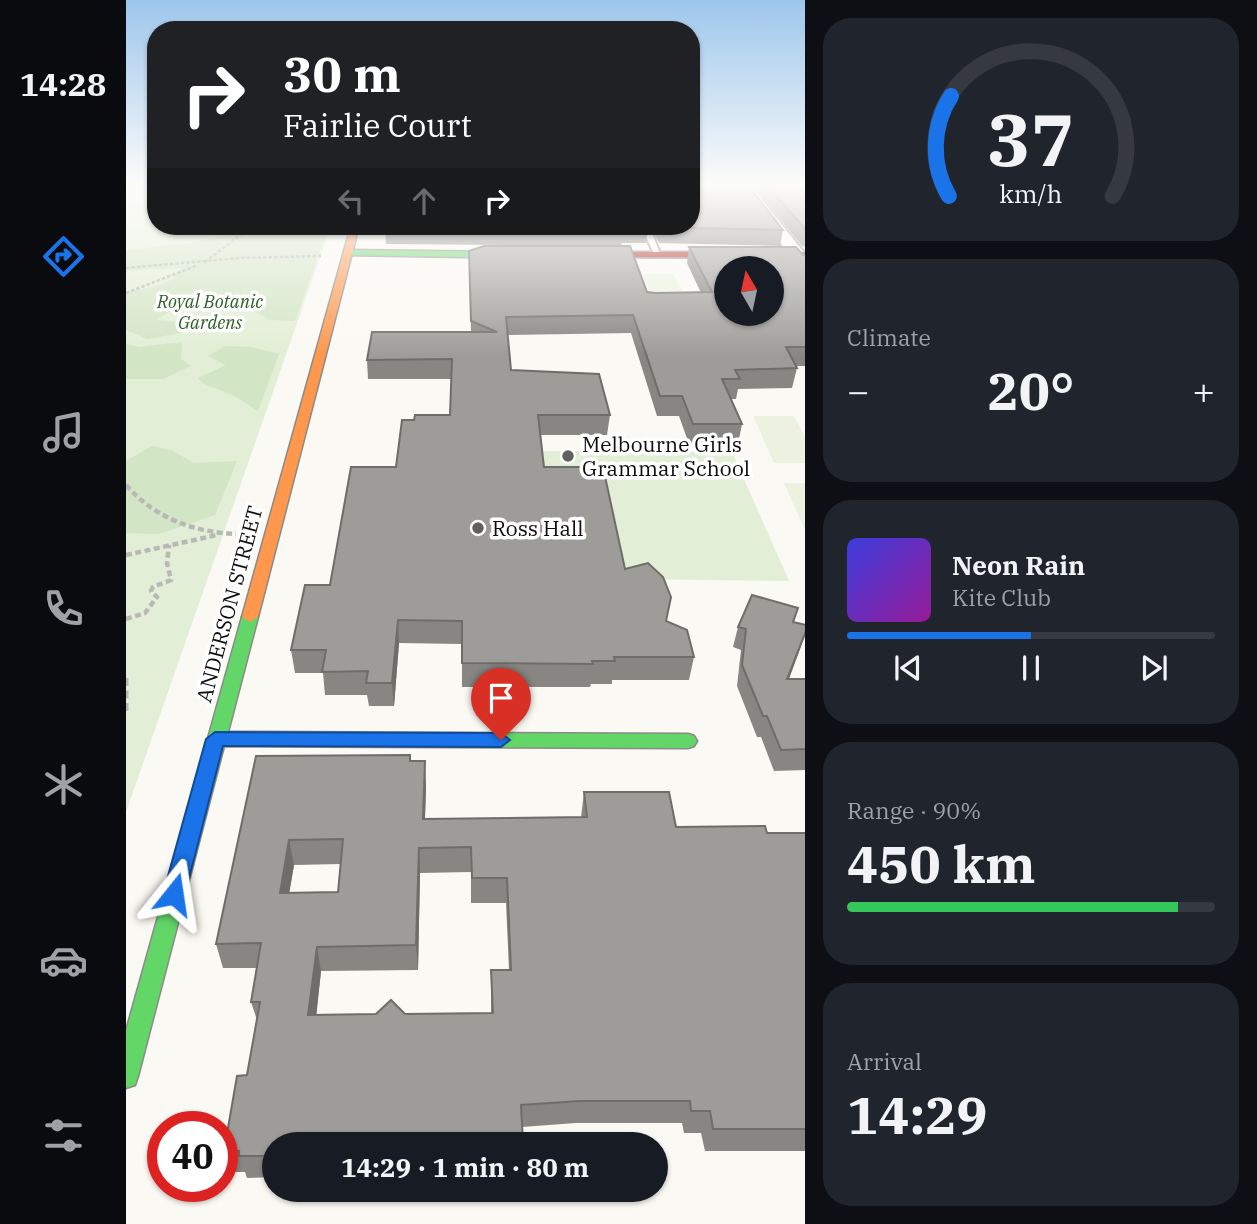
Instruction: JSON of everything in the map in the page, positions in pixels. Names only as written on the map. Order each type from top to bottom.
[{"type":"street","name":"ANDERSON STREET","points":[[126,1076],[269,535],[350,242]]},
{"type":"street","points":[[789,242],[803,259]]},
{"type":"street","points":[[346,256],[538,254]]},
{"type":"street","points":[[565,254],[803,259]]},
{"type":"street","points":[[215,739],[688,741]]},
{"type":"lane","points":[[652,242],[658,254]]},
{"type":"path","points":[[126,293],[205,262],[231,242]]},
{"type":"path","points":[[126,268],[346,256]]},
{"type":"path","points":[[126,485],[133,494],[173,523],[222,534],[269,535]]},
{"type":"path","points":[[126,555],[222,534]]},
{"type":"path","points":[[126,619],[138,617],[151,608],[158,597],[150,591],[153,587],[171,580],[167,563],[169,545]]},
{"type":"path","points":[[126,678],[126,714]]},
{"type":"green space","name":"Royal Botanic Gardens","points":[[126,242],[325,242],[126,812]]},
{"type":"green space","points":[[323,242],[295,321],[269,320],[243,303],[204,299],[182,303],[157,320],[180,322],[186,332],[148,339],[126,330],[126,293],[171,280],[181,268],[126,271],[126,250],[189,243]]},
{"type":"green space","points":[[643,274],[673,274],[687,301],[653,301]]},
{"type":"green space","points":[[182,342],[181,359],[191,366],[163,379],[126,379],[126,344],[139,347]]},
{"type":"green space","points":[[225,346],[251,347],[279,354],[258,411],[233,395],[204,384],[198,378],[226,365],[208,356]]},
{"type":"green space","points":[[753,416],[794,416],[805,437],[805,463],[774,463]]},
{"type":"green space","points":[[152,446],[171,450],[194,463],[237,461],[215,515],[159,534],[126,533],[126,461]]},
{"type":"green space","points":[[532,451],[732,452],[789,581],[494,577]]},
{"type":"green space","points":[[784,483],[805,483],[805,530]]},
{"type":"building","points":[[484,246],[630,246],[647,292],[655,293],[712,292],[689,247],[796,247],[805,255],[805,347],[786,347],[797,368],[735,370],[740,379],[722,379],[742,424],[693,424],[682,396],[660,396],[633,315],[506,317],[511,370],[599,374],[610,415],[538,415],[544,467],[603,467],[625,569],[648,563],[663,577],[671,597],[666,621],[687,630],[694,657],[614,657],[615,661],[592,661],[593,664],[462,663],[462,621],[398,620],[392,683],[366,683],[368,671],[322,672],[326,650],[291,650],[305,585],[330,585],[351,467],[396,467],[402,420],[414,420],[415,415],[450,415],[452,359],[367,360],[372,332],[497,332],[471,321],[469,251]]},
{"type":"building","points":[[752,595],[798,608],[793,622],[805,625],[805,634],[787,679],[805,679],[805,749],[781,750],[767,716],[763,716],[742,665],[746,629],[738,627]]},
{"type":"building","points":[[410,755],[410,761],[425,761],[423,819],[587,817],[584,792],[669,792],[676,827],[765,826],[767,833],[805,833],[805,1129],[713,1129],[710,1111],[691,1111],[690,1101],[580,1101],[521,1105],[522,1132],[262,1132],[262,1156],[239,1156],[238,1111],[231,1111],[237,1076],[247,1075],[260,1002],[251,1002],[261,943],[216,944],[256,756]],"holes":[[[343,839],[338,892],[280,893],[289,840]],[[471,847],[472,878],[507,878],[511,970],[491,970],[493,1013],[405,1014],[391,1000],[376,1014],[308,1015],[317,947],[416,945],[419,848]]]},
{"type":"traffic: fast","points":[[347,253],[520,255]]},
{"type":"traffic: fast","points":[[126,1076],[250,617]]},
{"type":"traffic: fast","points":[[215,739],[688,741]]},
{"type":"traffic: slow","points":[[250,617],[351,242]]},
{"type":"traffic: jam","points":[[580,254],[805,255]]},
{"type":"place","name":"Melbourne Girls Grammar School","points":[[568,456]]},
{"type":"place","name":"Ross Hall","points":[[478,528]]},
{"type":"route","points":[[174,894],[215,739],[501,740]]}]
